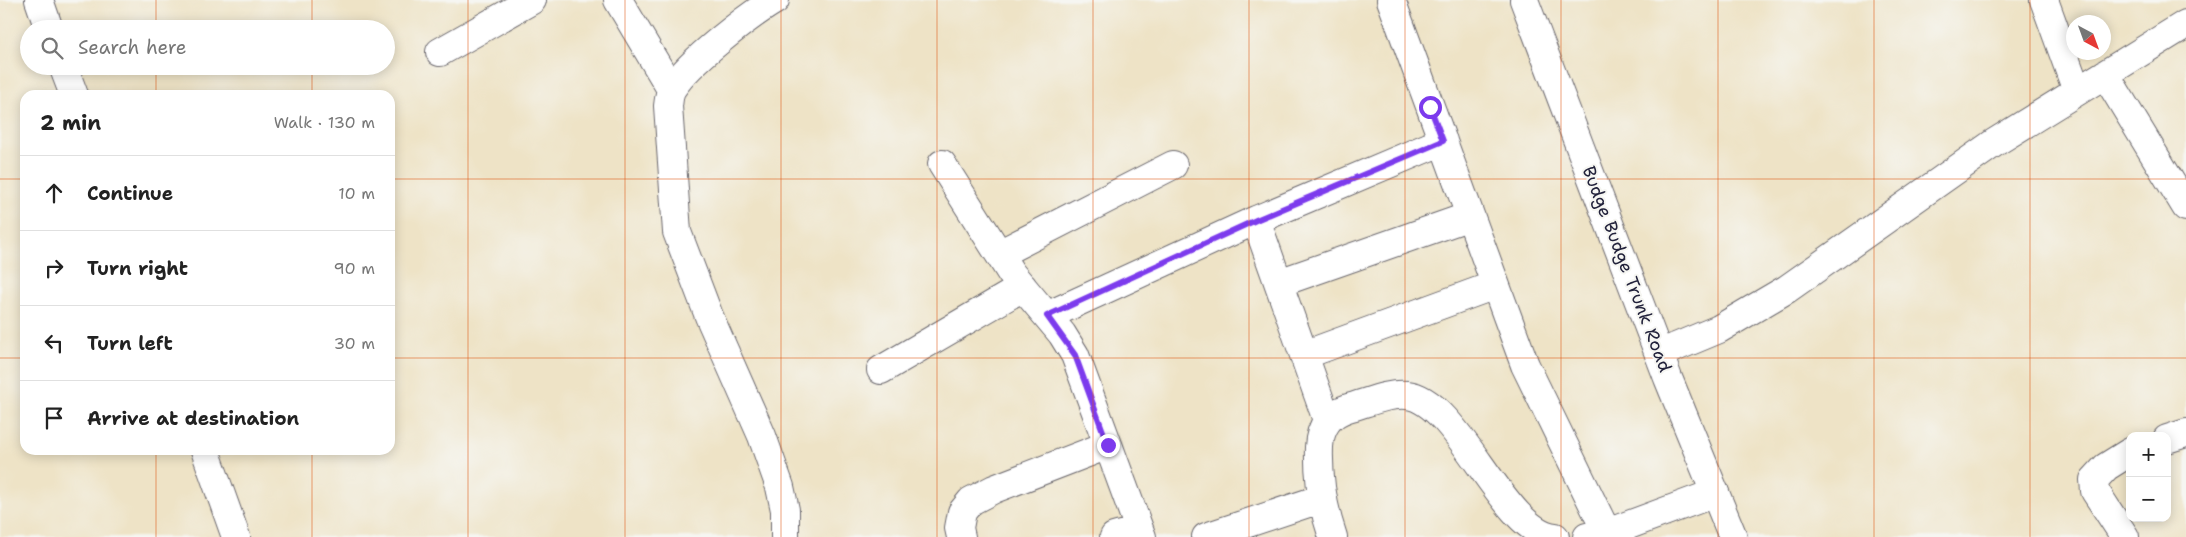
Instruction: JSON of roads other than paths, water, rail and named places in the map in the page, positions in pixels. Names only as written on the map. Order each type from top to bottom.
[{"type":"street","points":[[39,0],[46,20]]},
{"type":"street","points":[[440,52],[532,0]]},
{"type":"street","points":[[618,0],[671,89]]},
{"type":"street","points":[[775,0],[760,9],[690,67],[671,89],[668,106],[677,232],[709,316],[762,436],[786,510],[786,537]]},
{"type":"street","points":[[1391,0],[1525,365],[1597,535],[1715,493]]},
{"type":"street","name":"Budge Budge Trunk Road","points":[[1524,0],[1659,354],[1733,537]]},
{"type":"street","points":[[2044,0],[2077,91]]},
{"type":"street","points":[[1659,354],[1719,329],[1787,289],[1994,143],[2186,24]]},
{"type":"street","points":[[2105,74],[2186,207]]},
{"type":"street","points":[[66,75],[72,90]]},
{"type":"street","points":[[1047,316],[1256,220],[1443,141]]},
{"type":"street","points":[[942,164],[999,254],[1075,355],[1108,445],[1132,535]]},
{"type":"street","points":[[999,254],[1173,165]]},
{"type":"street","points":[[1278,282],[1470,216]]},
{"type":"street","points":[[1256,220],[1328,420]]},
{"type":"street","points":[[1304,355],[1495,285]]},
{"type":"street","points":[[881,370],[1023,287]]},
{"type":"street","points":[[1333,537],[1318,470],[1320,435],[1328,420],[1337,412],[1391,396],[1409,395],[1441,414],[1513,509],[1536,529],[1555,537]]},
{"type":"street","points":[[2171,438],[2186,433]]},
{"type":"street","points":[[960,537],[959,528],[962,512],[971,501],[1108,445]]},
{"type":"street","points":[[2125,537],[2095,491],[2094,480],[2106,467],[2126,454]]},
{"type":"street","points":[[207,455],[236,537]]},
{"type":"street","points":[[1206,537],[1324,498]]}]
